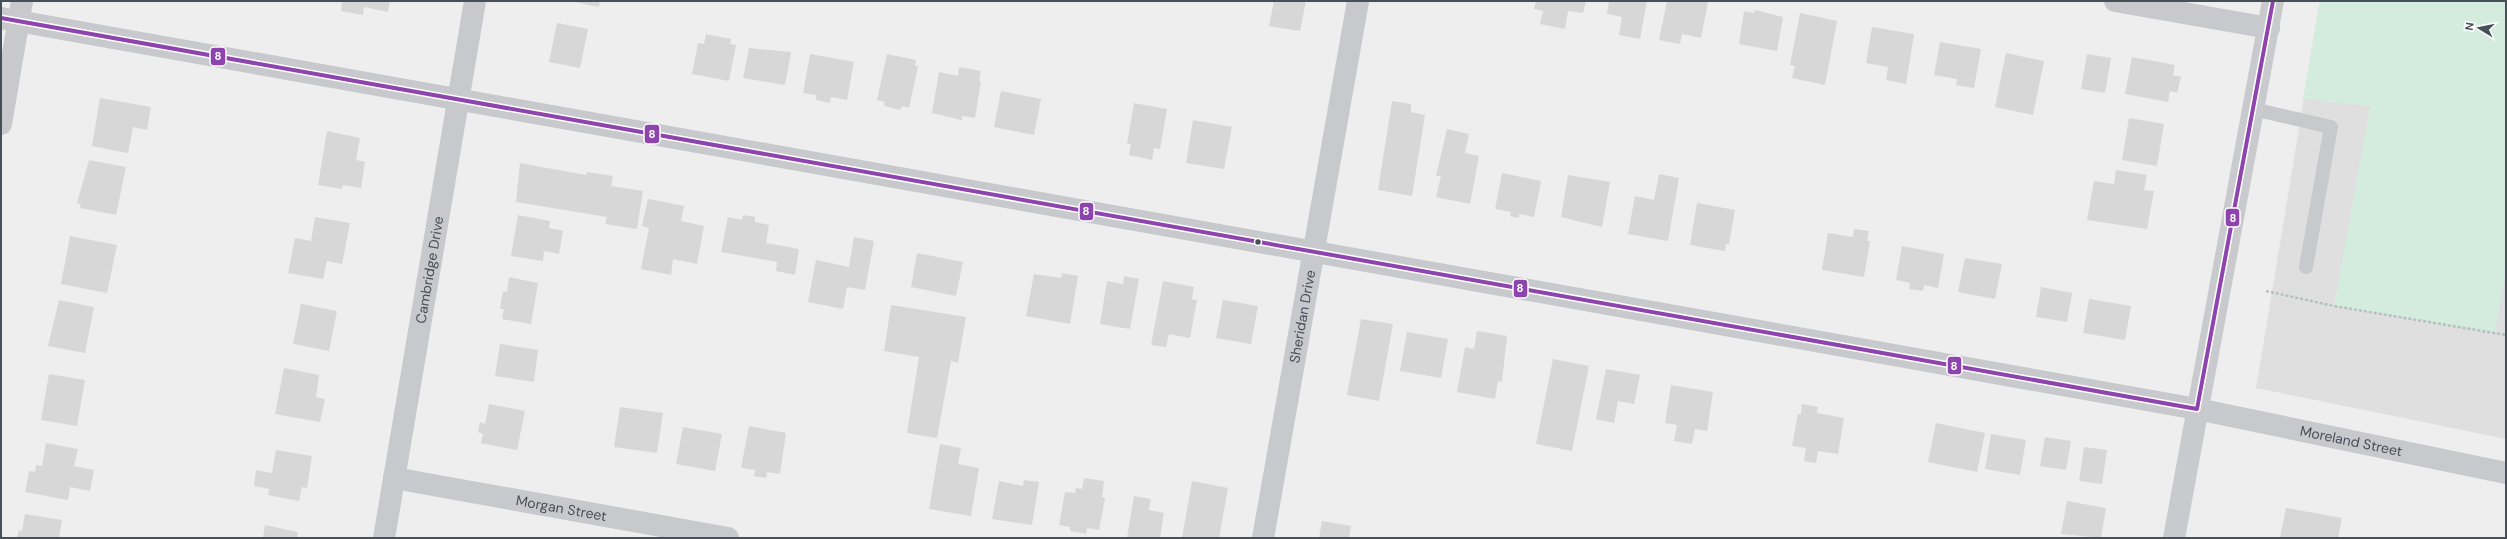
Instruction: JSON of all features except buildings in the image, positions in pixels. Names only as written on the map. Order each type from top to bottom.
[{"type":"street","name":"Cambridge Drive","points":[[384,538],[475,1]]},
{"type":"street","name":"Sheridan Drive","points":[[1263,538],[1358,1]]},
{"type":"street","points":[[2116,1],[2268,28]]},
{"type":"street","points":[[2174,538],[2273,1]]},
{"type":"street","name":"Moreland Street","points":[[14,13],[458,98],[1313,253],[2197,409],[2506,473]]},
{"type":"street","points":[[1,124],[14,13]]},
{"type":"street","name":"Morgan Street","points":[[394,478],[728,538]]},
{"type":"lane","points":[[2253,109],[2331,127],[2306,267]]},
{"type":"path","points":[[2266,291],[2334,306],[2506,335]]},
{"type":"shaded area","points":[[2320,1],[2506,1],[2506,439],[2256,388]]},
{"type":"green space","points":[[2320,1],[2506,1],[2506,270],[2495,333],[2334,306],[2370,106],[2303,99]]},
{"type":"transit line","name":"8","points":[[1,18],[2197,409],[2273,1]]}]
